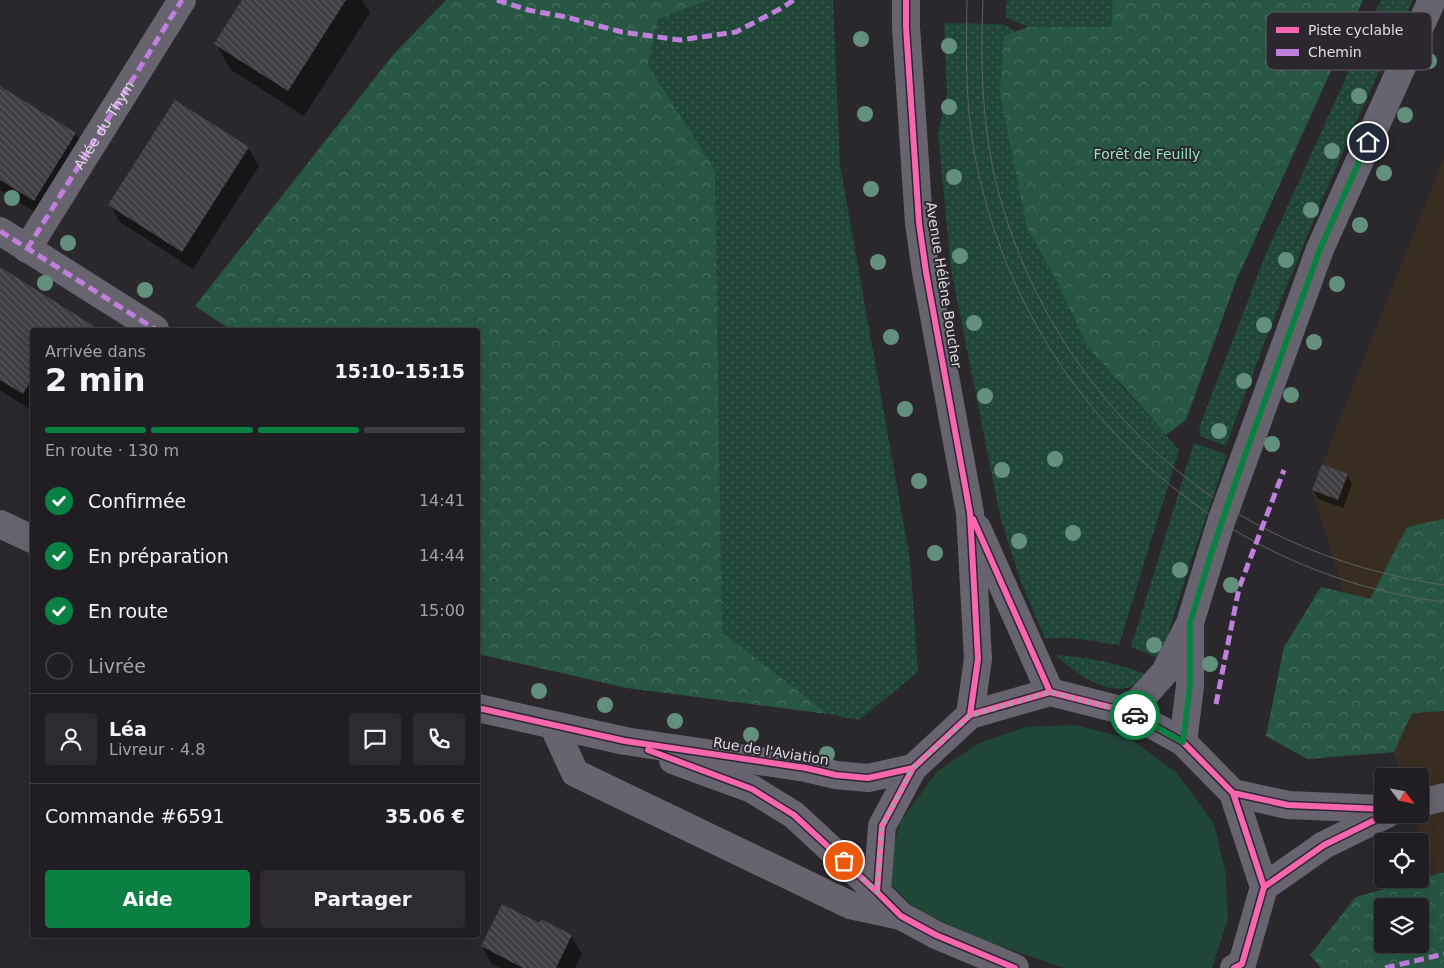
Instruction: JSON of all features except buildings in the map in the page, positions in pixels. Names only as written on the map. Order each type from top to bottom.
[{"type":"street","name":"Allée du Thym","points":[[27,249],[182,0]]},
{"type":"street","name":"Avenue Hélène Boucher","points":[[906,0],[906,27],[919,223],[926,272],[970,512],[978,659],[970,716]]},
{"type":"street","points":[[1427,12],[1432,0]]},
{"type":"street","points":[[1129,712],[1165,672],[1190,623],[1221,522],[1320,249],[1401,70]]},
{"type":"street","points":[[0,231],[153,328]]},
{"type":"street","name":"Avenue Hélène Boucher","points":[[970,512],[1050,692]]},
{"type":"street","points":[[0,524],[30,538]]},
{"type":"street","points":[[1183,742],[1190,686],[1190,623]]},
{"type":"street","points":[[1050,692],[1129,712],[1183,742],[1233,793],[1264,887],[1240,967]]},
{"type":"street","name":"Rue de l'Aviation","points":[[877,892],[882,826],[913,768],[970,716],[1050,692]]},
{"type":"street","name":"Rue de l'Aviation","points":[[480,708],[624,742],[806,768],[836,775],[868,778],[913,768]]},
{"type":"street","points":[[553,725],[575,772],[850,905],[901,916]]},
{"type":"street","name":"Rue de l'Aviation","points":[[624,742],[752,789],[794,815],[901,916],[936,935],[1015,968]]},
{"type":"street","points":[[1233,793],[1288,805],[1374,809]]},
{"type":"street","points":[[1429,801],[1444,797]]},
{"type":"street","points":[[1264,887],[1324,845],[1374,820]]},
{"type":"shaded area","points":[[1444,157],[1444,913],[1429,865],[1429,833],[1419,833],[1416,823],[1429,823],[1429,768],[1399,768],[1312,490]]},
{"type":"green space","points":[[446,0],[710,0],[658,19],[648,65],[715,170],[722,632],[828,714],[627,688],[480,654],[480,328],[228,328],[195,306],[393,55]]},
{"type":"green space","points":[[710,0],[833,0],[840,165],[910,560],[918,672],[859,720],[828,714],[722,632],[715,170],[648,65],[658,19]]},
{"type":"green space","points":[[1007,0],[1113,0],[1111,27],[1028,27],[1006,17]]},
{"type":"green space","name":"Forêt de Feuilly","points":[[1113,0],[1363,0],[1358,12],[1266,12],[1266,70],[1331,70],[1236,281],[1186,420],[1166,435],[1087,345],[1058,283],[1027,228],[1000,94],[1004,36],[1028,27],[1111,27]]},
{"type":"green space","points":[[1381,0],[1413,0],[1407,12],[1376,12]]},
{"type":"green space","points":[[944,23],[1002,24],[1016,31],[1004,36],[1027,228],[1058,283],[1120,384],[1179,450],[1119,645],[1072,638],[1045,638],[1021,582],[1000,516],[951,269],[938,133],[947,95]]},
{"type":"green space","points":[[1349,70],[1380,70],[1337,165],[1268,333],[1226,446],[1200,436],[1199,428],[1265,256]]},
{"type":"green space","points":[[1194,443],[1227,455],[1184,582],[1161,659],[1131,647]]},
{"type":"green space","points":[[1444,519],[1444,711],[1412,713],[1394,752],[1307,759],[1266,736],[1284,647],[1321,587],[1370,599],[1407,527]]},
{"type":"green space","points":[[1055,655],[1103,661],[1148,675],[1136,685],[1125,688],[1103,686],[1082,676]]},
{"type":"green space","points":[[1075,725],[1131,739],[1177,773],[1214,824],[1225,870],[1228,919],[1212,968],[1065,968],[996,945],[916,910],[892,885],[892,849],[901,820],[937,772],[977,744],[1026,727]]},
{"type":"green space","points":[[1444,872],[1444,968],[1321,968],[1310,955],[1356,897],[1388,888],[1429,888],[1429,876]]},
{"type":"tram line","points":[[967,0],[970,125],[977,166],[1001,249],[1037,326],[1084,397],[1140,459],[1206,512],[1279,554],[1359,585],[1444,602]]},
{"type":"tram line","points":[[983,0],[982,76],[986,127],[1001,201],[1019,255],[1043,306],[1073,355],[1107,401],[1146,443],[1189,480],[1236,512],[1286,539],[1343,562],[1403,578],[1444,585]]},
{"type":"marked path","points":[[27,249],[182,0]]},
{"type":"marked path","points":[[497,0],[528,10],[566,17],[622,32],[680,40],[736,32],[794,0]]},
{"type":"marked path","points":[[0,231],[153,328]]},
{"type":"marked path","points":[[1216,704],[1239,588],[1284,470]]},
{"type":"marked path","points":[[1385,968],[1444,954]]},
{"type":"cycle path","points":[[906,0],[906,27],[919,223],[926,272],[970,513],[978,659],[970,715]]},
{"type":"cycle path","points":[[973,519],[1050,692]]},
{"type":"cycle path","points":[[1015,968],[936,935],[901,916],[877,892],[882,826],[913,768],[970,715],[1050,692],[1129,712],[1183,742],[1233,793],[1264,887],[1242,964],[1234,968]]},
{"type":"cycle path","points":[[480,708],[625,741],[806,768],[836,775],[868,778],[913,768]]},
{"type":"cycle path","points":[[648,750],[752,789],[794,815],[877,892]]},
{"type":"cycle path","points":[[1233,793],[1288,805],[1374,809]]},
{"type":"cycle path","points":[[1264,887],[1324,845],[1374,820]]},
{"type":"way so far","points":[[844,861],[877,892],[882,826],[905,782],[913,768],[970,716],[1050,692],[1135,715]]},
{"type":"route","points":[[1135,715],[1183,742],[1190,686],[1190,623],[1211,554],[1320,249],[1368,142]]}]
